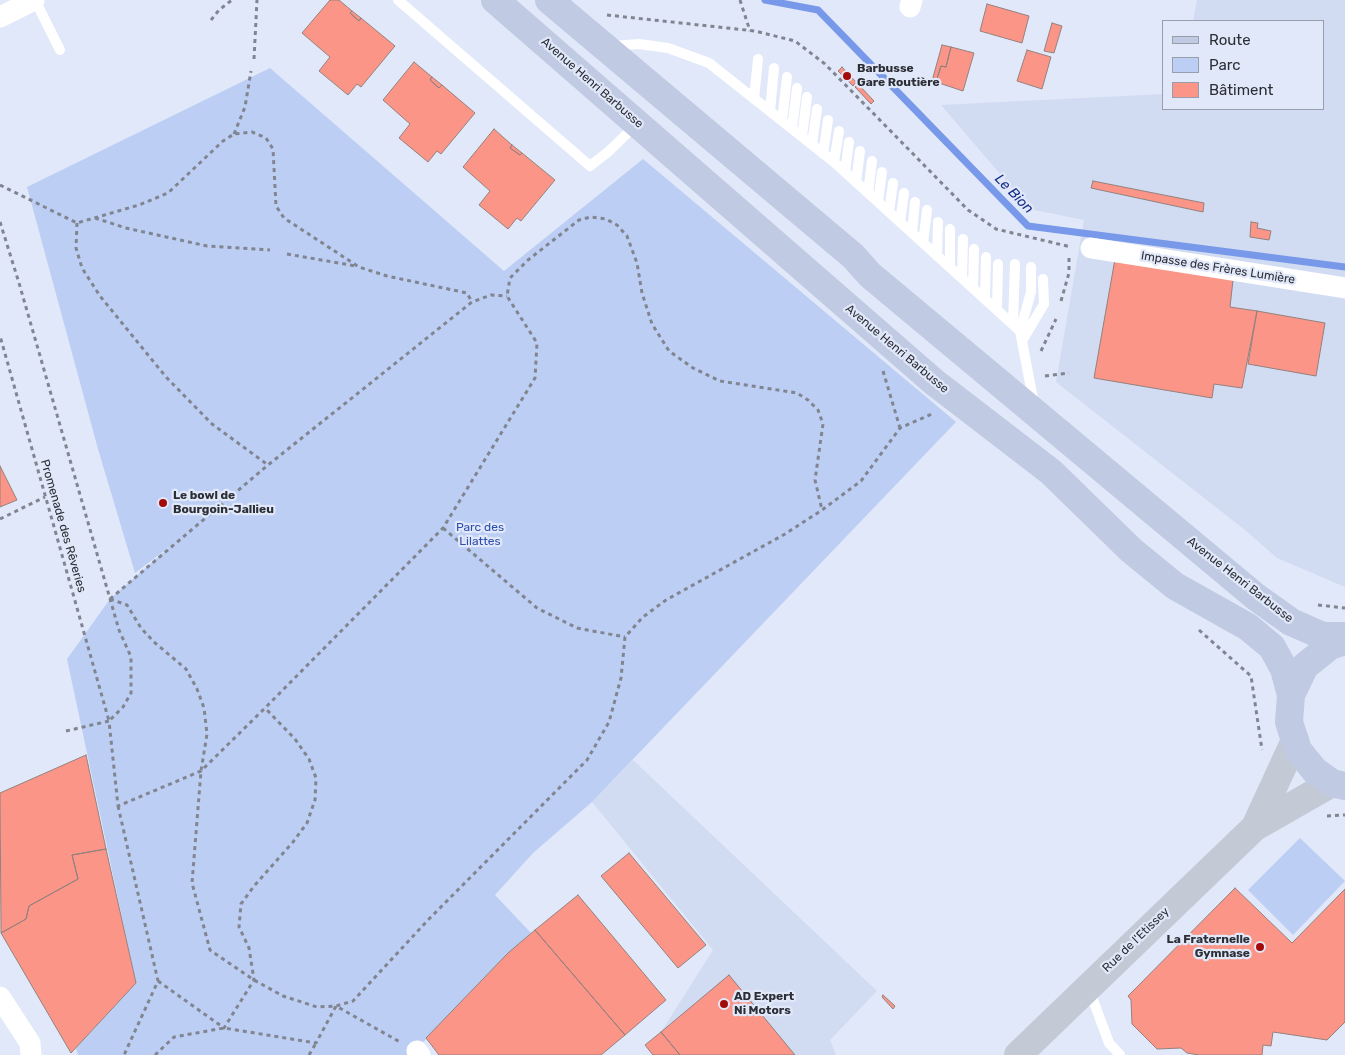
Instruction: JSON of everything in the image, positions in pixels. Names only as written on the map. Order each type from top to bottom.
[{"type":"main road","name":"Avenue Henri Barbusse","points":[[495,0],[934,382],[1051,472],[1132,550],[1175,586],[1248,628],[1272,647],[1284,669],[1291,696]]},
{"type":"main road","name":"Avenue Henri Barbusse","points":[[550,0],[853,256],[870,275],[1256,597],[1291,622],[1323,636],[1345,636]]},
{"type":"main road","points":[[1339,784],[1315,771],[1298,750],[1289,722],[1291,696],[1306,666],[1330,646],[1345,641]]},
{"type":"street","points":[[0,18],[35,0]]},
{"type":"street","name":"Impasse des Frères Lumière","points":[[1092,248],[1345,288]]},
{"type":"street","points":[[1282,796],[1295,740]]},
{"type":"street","name":"Rue de l'Etissey","points":[[1018,1055],[1256,827],[1282,796],[1339,784]]},
{"type":"street","points":[[0,997],[30,1043],[31,1055]]},
{"type":"lane","points":[[35,0],[60,50]]},
{"type":"lane","points":[[398,0],[590,166],[608,152],[638,123]]},
{"type":"lane","points":[[604,46],[639,44],[668,48],[710,63],[834,162],[1017,327]]},
{"type":"lane","points":[[754,99],[758,59]]},
{"type":"lane","points":[[770,111],[774,68]]},
{"type":"lane","points":[[782,121],[787,78]]},
{"type":"lane","points":[[792,129],[797,88]]},
{"type":"lane","points":[[802,137],[808,97]]},
{"type":"lane","points":[[812,144],[817,109]]},
{"type":"lane","points":[[823,154],[828,120]]},
{"type":"lane","points":[[834,162],[839,131]]},
{"type":"lane","points":[[845,172],[849,142]]},
{"type":"lane","points":[[856,182],[860,152]]},
{"type":"lane","points":[[868,193],[872,161]]},
{"type":"lane","points":[[878,202],[882,172]]},
{"type":"lane","points":[[889,212],[893,183]]},
{"type":"lane","points":[[900,222],[904,193]]},
{"type":"lane","points":[[912,233],[915,202]]},
{"type":"lane","points":[[924,243],[927,210]]},
{"type":"lane","points":[[938,222],[938,256]]},
{"type":"lane","points":[[950,229],[950,267]]},
{"type":"lane","points":[[962,278],[963,239]]},
{"type":"lane","points":[[973,288],[974,249]]},
{"type":"lane","points":[[985,298],[986,257]]},
{"type":"lane","points":[[997,309],[998,264]]},
{"type":"lane","points":[[1015,264],[1017,327],[1022,341],[1036,412]]},
{"type":"lane","points":[[1017,327],[1031,292],[1031,267]]},
{"type":"lane","points":[[1022,341],[1044,304],[1043,279]]},
{"type":"lane","points":[[1088,986],[1109,1043],[1120,1055]]},
{"type":"path","points":[[211,20],[219,10],[232,0]]},
{"type":"path","points":[[254,59],[257,0]]},
{"type":"path","points":[[740,0],[750,31]]},
{"type":"path","points":[[598,14],[750,31],[795,41],[825,64],[968,210],[996,229],[1069,247],[1092,248]]},
{"type":"path","points":[[234,134],[245,107],[251,71]]},
{"type":"path","points":[[0,185],[77,223],[139,205],[168,193],[223,141],[234,134],[252,132],[266,138],[273,149],[276,206],[284,218],[360,267]]},
{"type":"path","points":[[118,806],[201,771],[443,528],[534,378],[537,343],[506,296],[507,284],[514,272],[579,220],[591,217],[606,219],[617,225],[627,236],[638,263],[642,293],[652,324],[669,351],[693,368],[720,381],[797,393],[818,410],[823,424],[815,480],[822,510]]},
{"type":"path","points":[[95,218],[126,228],[206,246],[270,250]]},
{"type":"path","name":"Promenade des Rêveries","points":[[0,222],[20,283],[119,630],[131,657],[131,693],[123,707],[109,721]]},
{"type":"path","points":[[77,223],[76,248],[82,268],[100,296],[166,377],[192,404],[212,424],[268,464]]},
{"type":"path","points":[[287,254],[360,267],[387,276],[467,293],[472,302]]},
{"type":"path","points":[[110,599],[268,464],[472,302],[491,294],[506,296]]},
{"type":"path","name":"Promenade des Rêveries","points":[[0,336],[109,721],[118,806],[158,981]]},
{"type":"path","points":[[882,368],[900,428]]},
{"type":"path","points":[[1030,381],[1040,376],[1069,373]]},
{"type":"path","points":[[110,599],[127,605],[141,628],[154,642],[186,669],[197,689],[204,708],[208,734],[201,771],[192,882],[210,950],[254,980],[283,996],[317,1007],[336,1006],[353,1001],[428,920],[587,760],[609,722],[621,678],[626,637],[643,617],[666,600],[785,534],[822,510],[861,480],[900,428],[938,411]]},
{"type":"path","points":[[0,519],[45,497]]},
{"type":"path","points":[[443,528],[537,608],[577,628],[626,637]]},
{"type":"path","points":[[1192,624],[1251,676],[1266,778],[1302,816],[1345,815]]},
{"type":"path","points":[[224,1028],[254,980],[248,948],[239,927],[242,904],[254,886],[293,842],[307,823],[316,800],[316,778],[309,759],[295,739],[265,708]]},
{"type":"path","points":[[66,731],[109,721]]},
{"type":"path","points":[[124,1055],[158,981],[224,1028]]},
{"type":"path","points":[[310,1055],[336,1006]]},
{"type":"path","points":[[336,1006],[418,1053]]},
{"type":"path","points":[[155,1055],[174,1037],[224,1028],[316,1042]]},
{"type":"shaded area","points":[[1197,0],[1345,0],[1345,587],[1277,558],[1245,530],[1056,382],[1084,220],[1030,209],[941,105],[1162,94],[1162,110],[1325,110],[1325,20],[1193,20]]},
{"type":"shaded area","points":[[633,760],[877,991],[830,1040],[836,1055],[680,1055],[661,1032],[713,950],[592,802]]},
{"type":"green space","name":"Parc des Lilattes","points":[[270,68],[504,271],[643,159],[956,422],[592,802],[533,853],[495,895],[531,933],[488,974],[411,1055],[78,1055],[76,1048],[136,983],[67,659],[110,599],[173,544],[135,573],[98,449],[27,187]]},
{"type":"green space","points":[[1300,838],[1345,881],[1293,935],[1248,890]]},
{"type":"building","points":[[330,0],[339,0],[352,11],[350,13],[359,21],[361,18],[395,46],[361,87],[357,84],[348,95],[319,71],[330,57],[302,33]]},
{"type":"building","points":[[987,4],[1029,16],[1022,43],[980,31]]},
{"type":"building","points":[[352,11],[361,18],[359,21],[350,13]]},
{"type":"building","points":[[1052,23],[1062,26],[1054,53],[1044,51]]},
{"type":"building","points":[[942,45],[951,47],[946,67],[941,66],[936,82],[932,81]]},
{"type":"building","points":[[951,47],[974,53],[963,91],[936,82],[941,66],[946,67]]},
{"type":"building","points":[[1027,50],[1051,57],[1042,89],[1017,81]]},
{"type":"building","points":[[414,62],[432,77],[430,80],[439,88],[442,85],[475,113],[441,154],[437,151],[428,162],[399,138],[410,124],[383,100]]},
{"type":"building","name":"Barbusse Gare Routière","points":[[842,67],[856,82],[853,86],[838,71]]},
{"type":"building","points":[[432,77],[442,85],[439,88],[430,80]]},
{"type":"building","name":"Barbusse Gare Routière","points":[[858,84],[874,101],[871,104],[855,87]]},
{"type":"building","points":[[494,129],[512,145],[510,148],[520,155],[522,153],[555,180],[521,221],[517,218],[508,229],[479,205],[490,191],[463,167]]},
{"type":"building","points":[[512,145],[522,153],[520,155],[510,148]]},
{"type":"building","points":[[1093,181],[1204,203],[1203,212],[1091,188]]},
{"type":"building","points":[[1251,222],[1258,223],[1257,228],[1271,231],[1269,240],[1250,237]]},
{"type":"building","points":[[1115,259],[1233,280],[1230,307],[1257,311],[1242,388],[1214,384],[1212,398],[1094,378]]},
{"type":"building","points":[[1257,311],[1325,323],[1316,376],[1248,364]]},
{"type":"building","points":[[0,466],[17,500],[0,507]]},
{"type":"building","points":[[86,755],[106,849],[72,855],[78,879],[29,906],[26,919],[1,933],[0,793]]},
{"type":"building","points":[[106,849],[136,983],[71,1053],[1,933],[26,919],[29,906],[78,879],[72,855]]},
{"type":"building","points":[[629,853],[706,945],[678,968],[601,876]]},
{"type":"building","points":[[1235,888],[1292,943],[1345,889],[1345,1022],[1327,1040],[1273,1032],[1271,1046],[1263,1045],[1262,1055],[1199,1055],[1187,1053],[1181,1048],[1157,1049],[1132,1024],[1131,1000],[1128,996]]},
{"type":"building","points":[[578,895],[666,1000],[625,1035],[535,930]]},
{"type":"building","points":[[535,930],[625,1035],[601,1055],[439,1055],[426,1038],[508,953]]},
{"type":"building","name":"AD Expert Ni Motors","points":[[729,975],[795,1055],[680,1055],[661,1032]]},
{"type":"building","points":[[883,995],[895,1006],[893,1009],[882,997]]},
{"type":"building","points":[[661,1032],[680,1055],[653,1055],[645,1045]]},
{"type":"waterway","name":"Le Bion","points":[[765,0],[818,10],[1028,226],[1345,267]]},
{"type":"place","name":"Barbusse Gare Routière","points":[[847,76]]},
{"type":"place","name":"Le bowl de Bourgoin-Jallieu","points":[[163,503]]},
{"type":"place","name":"La Fraternelle Gymnase","points":[[1260,947]]},
{"type":"place","name":"AD Expert Ni Motors","points":[[724,1004]]}]
